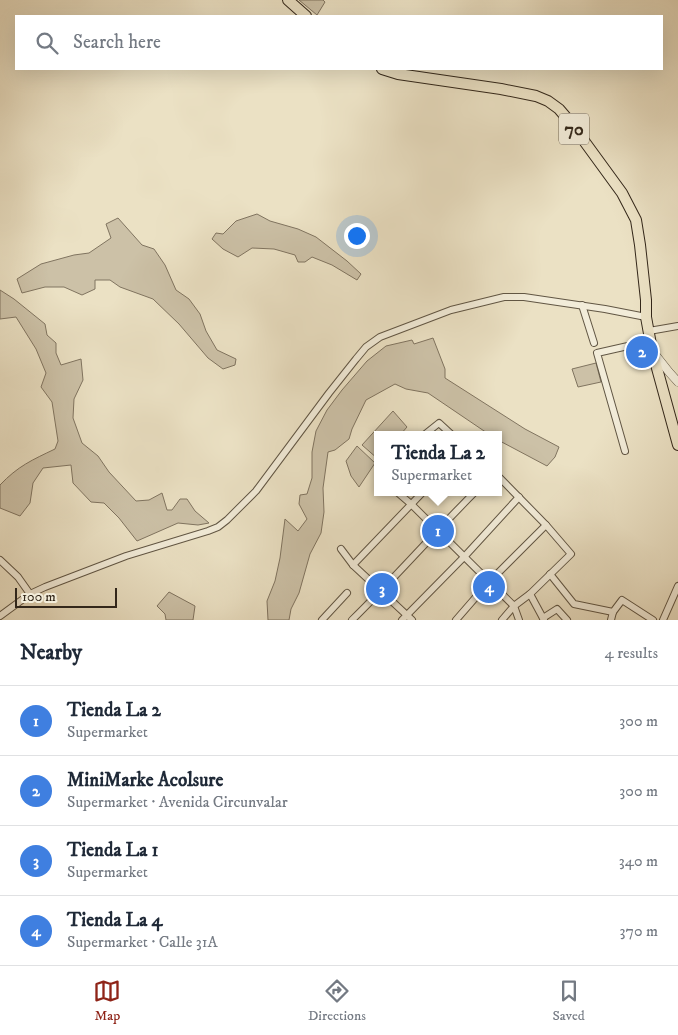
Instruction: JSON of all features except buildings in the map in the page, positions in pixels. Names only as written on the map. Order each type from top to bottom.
[{"type":"main road","points":[[288,0],[305,15]]},
{"type":"main road","name":"70","points":[[385,70],[398,74],[536,96],[548,101],[559,109],[622,193],[636,220],[650,340],[678,445]]},
{"type":"street","points":[[0,616],[30,594],[45,586],[126,556],[218,527],[256,491],[356,359],[366,347],[380,337],[451,310],[504,297],[524,297],[582,305],[646,317]]},
{"type":"street","points":[[582,305],[594,343]]},
{"type":"street","points":[[625,451],[597,354],[650,340],[678,326]]},
{"type":"street","points":[[650,340],[669,372],[678,382]]},
{"type":"street","points":[[429,431],[438,423],[447,431]]},
{"type":"street","points":[[502,480],[571,554],[530,594],[514,606],[502,620]]},
{"type":"street","points":[[402,496],[514,606],[519,620]]},
{"type":"street","points":[[353,565],[418,496]]},
{"type":"street","points":[[352,620],[471,496]]},
{"type":"street","points":[[341,549],[353,565],[382,590],[407,618],[519,497]]},
{"type":"street","points":[[456,620],[489,582],[546,525]]},
{"type":"street","points":[[0,560],[18,577],[30,594]]},
{"type":"street","points":[[550,574],[574,604],[613,612]]},
{"type":"street","points":[[663,620],[678,586]]},
{"type":"street","points":[[322,620],[347,593]]},
{"type":"street","points":[[530,594],[544,619],[558,608],[567,620]]},
{"type":"street","points":[[611,620],[613,612],[622,600],[653,620]]},
{"type":"shaded area","points":[[299,0],[323,0],[325,2],[317,15]]},
{"type":"shaded area","points":[[257,214],[270,221],[298,229],[316,237],[361,274],[357,280],[332,265],[312,257],[305,262],[298,262],[295,255],[274,249],[252,248],[238,257],[223,249],[212,239],[216,233],[223,234],[236,221]]},
{"type":"shaded area","points":[[118,218],[142,245],[154,249],[165,265],[176,290],[189,299],[200,314],[206,331],[217,350],[236,359],[235,365],[223,369],[208,358],[179,324],[153,299],[120,287],[110,280],[95,280],[95,289],[82,295],[64,287],[45,287],[22,293],[17,279],[41,264],[89,253],[111,238],[106,224]]},
{"type":"shaded area","points":[[0,290],[45,324],[47,335],[56,343],[56,353],[61,365],[81,359],[83,380],[74,399],[73,418],[82,443],[98,456],[109,472],[136,501],[149,500],[162,493],[167,510],[172,510],[180,499],[187,499],[195,511],[209,523],[198,525],[178,523],[137,541],[104,503],[91,502],[73,483],[71,465],[43,468],[33,483],[30,503],[20,516],[0,508],[0,485],[19,468],[55,449],[58,441],[52,402],[41,387],[46,373],[36,349],[16,317],[0,319]]},
{"type":"shaded area","points":[[433,338],[445,369],[445,378],[525,429],[559,447],[555,457],[547,466],[502,442],[502,431],[484,431],[428,393],[406,389],[395,384],[366,400],[349,439],[335,450],[328,452],[323,488],[324,512],[321,533],[310,554],[289,620],[268,620],[267,601],[275,581],[285,519],[298,531],[307,519],[299,504],[300,495],[307,494],[312,478],[312,452],[316,431],[327,410],[367,361],[386,346],[412,340],[414,344]]},
{"type":"shaded area","points":[[596,363],[601,382],[578,387],[572,369]]},
{"type":"shaded area","points":[[393,411],[407,427],[404,431],[375,431]]},
{"type":"shaded area","points":[[374,432],[374,456],[362,445]]},
{"type":"shaded area","points":[[357,446],[374,462],[359,487],[351,476],[346,461]]},
{"type":"shaded area","points":[[169,592],[195,606],[193,620],[166,620],[165,614],[157,606]]},
{"type":"place","name":"MiniMarke Acolsure","points":[[642,352]]},
{"type":"place","name":"Tienda La 2","points":[[438,531]]},
{"type":"place","name":"Tienda La 4","points":[[489,587]]},
{"type":"place","name":"Tienda La 1","points":[[382,589]]}]
